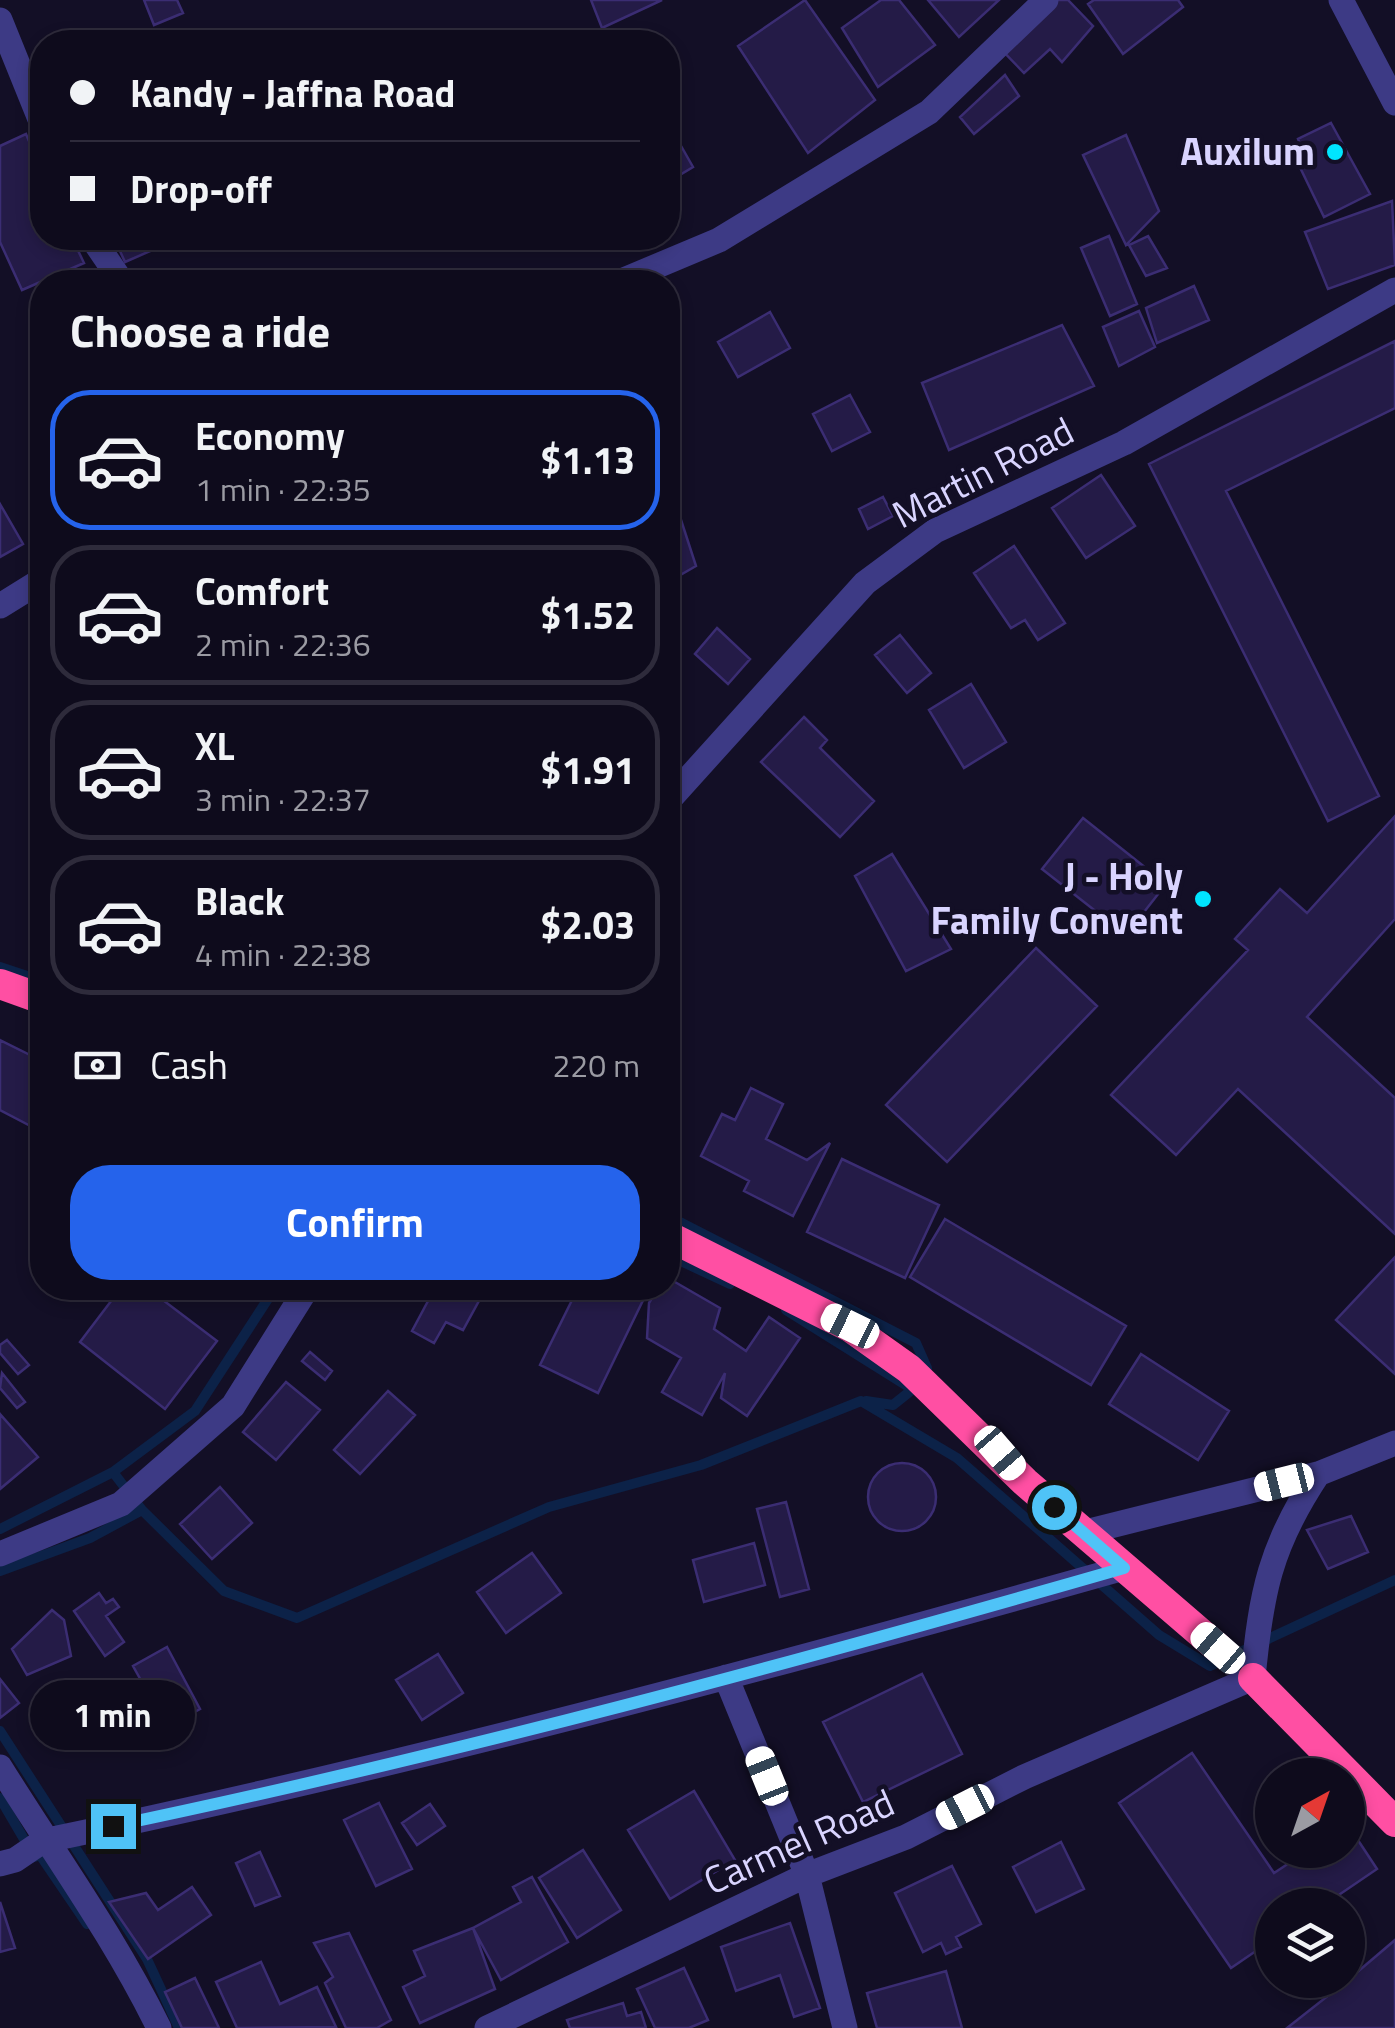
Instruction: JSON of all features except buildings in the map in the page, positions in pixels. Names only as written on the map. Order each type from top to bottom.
[{"type":"highway","points":[[0,984],[30,995]]},
{"type":"highway","points":[[680,1242],[850,1326],[898,1360],[1082,1533],[1218,1648]]},
{"type":"highway","points":[[1253,1678],[1395,1822]]},
{"type":"street","points":[[647,270],[718,240],[930,112],[1046,0]]},
{"type":"street","points":[[1341,0],[1395,103]]},
{"type":"street","points":[[0,20],[30,94]]},
{"type":"street","name":"Martin Road","points":[[680,788],[865,583],[935,532],[1124,443],[1395,290]]},
{"type":"street","points":[[0,606],[30,587]]},
{"type":"street","points":[[0,1554],[121,1504],[233,1406],[299,1300]]},
{"type":"street","points":[[1082,1533],[1318,1474],[1395,1444]]},
{"type":"street","points":[[1253,1678],[1269,1566],[1286,1521],[1318,1474]]},
{"type":"street","points":[[0,1864],[15,1860],[43,1841],[288,1790],[726,1677],[1124,1568]]},
{"type":"street","points":[[726,1677],[808,1876],[845,2028]]},
{"type":"street","name":"Carmel Road","points":[[486,2028],[808,1876],[906,1837],[1024,1777],[1253,1678]]},
{"type":"street","points":[[0,1767],[43,1841],[120,1950],[159,2028]]},
{"type":"waterway","points":[[0,967],[30,977]]},
{"type":"waterway","points":[[680,1222],[916,1343],[927,1368],[913,1389],[893,1405],[866,1401]]},
{"type":"waterway","points":[[680,1261],[730,1284]]},
{"type":"waterway","points":[[113,1472],[195,1411],[267,1300]]},
{"type":"waterway","points":[[786,1310],[912,1389]]},
{"type":"waterway","points":[[0,1529],[113,1472],[142,1510],[224,1591],[297,1618],[549,1507],[701,1465],[861,1401],[957,1458],[1159,1635],[1210,1666],[1395,1580]]},
{"type":"waterway","points":[[0,1571],[90,1538],[142,1510]]},
{"type":"waterway","points":[[0,1731],[147,1959],[179,2028]]},
{"type":"waterway","points":[[0,1798],[28,1846],[24,1847]]},
{"type":"waterway","points":[[31,1858],[40,1855],[87,1924]]},
{"type":"tunnel","points":[[1218,1648],[1253,1678]]},
{"type":"place","name":"Auxilum","points":[[1335,152]]},
{"type":"place","name":"J - Holy Family Convent","points":[[1203,899]]},
{"type":"route","points":[[113,1826],[288,1790],[902,1632],[1124,1568],[1054,1507]]}]
